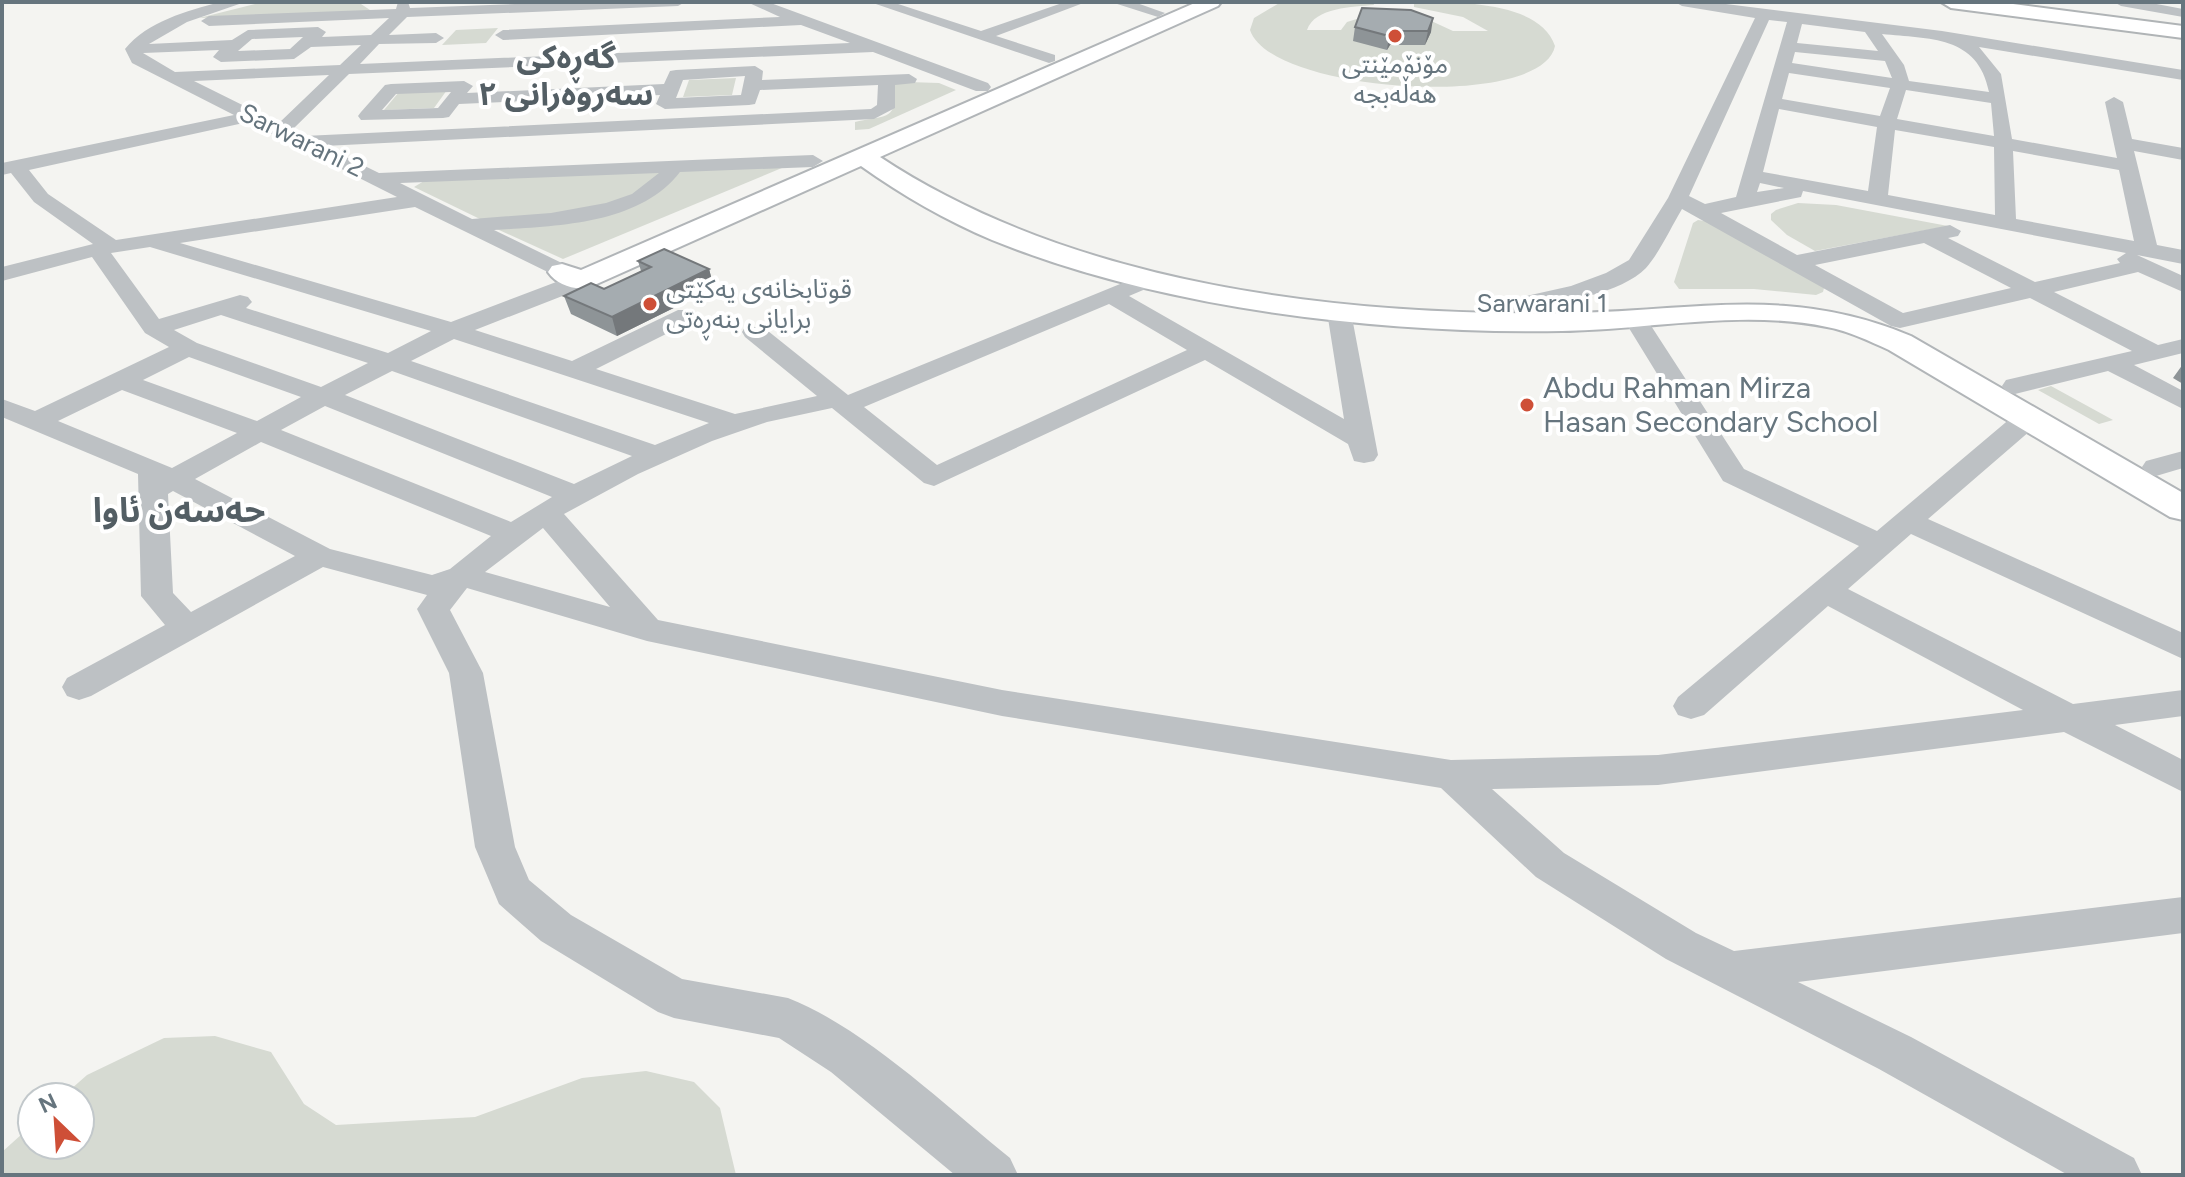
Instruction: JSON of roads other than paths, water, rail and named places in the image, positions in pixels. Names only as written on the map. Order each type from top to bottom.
[{"type":"highway","points":[[1951,2],[2183,31]]},
{"type":"highway","points":[[1968,2],[2183,31]]},
{"type":"main road","points":[[571,277],[874,151],[1182,2]]},
{"type":"main road","points":[[571,277],[802,144],[982,87],[1150,20],[1212,2]]},
{"type":"main road","points":[[874,151],[901,185],[941,208],[1046,252],[1147,280],[1262,292],[1339,312],[1542,323],[1763,312],[1811,314],[1853,322],[1891,338],[2183,509]]},
{"type":"main road","name":"Sarwarani 1","points":[[874,151],[953,193],[1038,229],[1262,292],[1516,305],[1773,297],[1848,305],[1900,321],[2015,386],[2169,463],[2183,483]]},
{"type":"street","points":[[133,49],[150,33],[170,23],[238,2]]},
{"type":"street","points":[[170,23],[401,8],[678,2]]},
{"type":"street","points":[[757,2],[982,87]]},
{"type":"street","points":[[980,36],[1079,2]]},
{"type":"street","points":[[1118,2],[1150,20]]},
{"type":"street","points":[[1682,2],[1742,7],[1764,15],[1958,39],[2183,75]]},
{"type":"street","points":[[2125,2],[2183,13]]},
{"type":"street","points":[[879,4],[1049,58]]},
{"type":"street","points":[[479,25],[495,6]]},
{"type":"street","points":[[464,174],[571,6]]},
{"type":"street","points":[[1014,6],[1042,15]]},
{"type":"street","points":[[282,130],[375,40],[401,8]]},
{"type":"street","points":[[503,35],[780,24],[839,15]]},
{"type":"street","points":[[1516,305],[1578,291],[1614,278],[1637,264],[1678,198],[1764,15]]},
{"type":"street","points":[[1742,231],[1743,201],[1754,176],[1796,19]]},
{"type":"street","points":[[512,24],[503,35],[494,47],[426,49],[447,26],[512,24]]},
{"type":"street","points":[[1870,27],[1890,57],[1900,83],[1887,123],[1877,200]]},
{"type":"street","points":[[133,49],[235,45],[248,35],[318,32],[307,42],[436,38]]},
{"type":"street","points":[[1958,39],[1974,50],[1993,73],[1999,99],[2002,143],[2000,224]]},
{"type":"street","points":[[173,77],[875,47]]},
{"type":"street","points":[[1789,47],[1890,57]]},
{"type":"street","name":"Sarwarani 2","points":[[133,49],[138,60],[571,277]]},
{"type":"street","points":[[716,73],[723,55]]},
{"type":"street","points":[[585,149],[627,59]]},
{"type":"street","points":[[1783,67],[1999,99]]},
{"type":"street","points":[[755,71],[749,100],[665,104],[676,75],[716,73],[755,71]]},
{"type":"street","points":[[752,85],[887,81],[947,74]]},
{"type":"street","points":[[304,141],[490,133],[585,149],[802,144],[886,108],[887,81]]},
{"type":"street","points":[[802,144],[806,83]]},
{"type":"street","points":[[454,99],[671,89]]},
{"type":"street","points":[[470,225],[562,218],[617,205],[663,183],[687,149],[704,102]]},
{"type":"street","points":[[2114,102],[2143,257]]},
{"type":"street","points":[[1773,103],[2126,165]]},
{"type":"street","points":[[9,168],[252,116]]},
{"type":"street","points":[[2122,143],[2183,154]]},
{"type":"street","points":[[378,178],[464,174],[585,149],[802,144]]},
{"type":"street","points":[[9,168],[104,248],[154,328],[188,348],[323,396],[577,496]]},
{"type":"street","points":[[1754,176],[2083,239],[2143,257],[2183,285]]},
{"type":"street","points":[[1703,211],[1794,193],[1877,200]]},
{"type":"street","points":[[1678,198],[1900,321],[2034,289],[2143,257],[2183,257]]},
{"type":"street","points":[[2,274],[104,248],[419,200]]},
{"type":"street","points":[[1796,262],[2000,224]]},
{"type":"street","points":[[1928,236],[2155,353]]},
{"type":"street","points":[[151,241],[452,330],[735,423]]},
{"type":"street","points":[[159,480],[452,330],[571,277]]},
{"type":"street","points":[[993,1175],[847,1056],[788,1019],[674,998],[556,928],[514,892],[495,847],[466,673],[433,609],[461,576],[514,534],[577,496],[657,455],[735,423],[840,403],[1147,280]]},
{"type":"street","points":[[154,328],[296,284]]},
{"type":"street","points":[[1112,296],[1363,451],[1339,312]]},
{"type":"street","points":[[222,308],[391,362],[657,455]]},
{"type":"street","points":[[576,369],[686,315]]},
{"type":"street","points":[[1636,320],[1733,475],[1880,544]]},
{"type":"street","points":[[754,332],[934,477],[1205,351]]},
{"type":"street","points":[[2015,386],[2183,346]]},
{"type":"street","points":[[36,421],[188,348]]},
{"type":"street","points":[[2113,364],[2183,401]]},
{"type":"street","points":[[120,380],[258,431],[514,534]]},
{"type":"street","points":[[2,407],[319,556],[433,586],[461,576],[647,629],[1002,703],[1451,775],[1658,770],[2183,703]]},
{"type":"street","points":[[1691,706],[2028,418]]},
{"type":"street","points":[[159,480],[157,596],[187,628]]},
{"type":"street","points":[[547,513],[647,629]]},
{"type":"street","points":[[1907,521],[2183,647]]},
{"type":"street","points":[[79,687],[319,556]]},
{"type":"street","points":[[1825,591],[2183,777]]},
{"type":"street","points":[[1451,775],[1550,865],[1681,946],[1895,1053],[2117,1175]]},
{"type":"street","points":[[1731,971],[2183,915]]},
{"type":"place","name":"مۆنۆمێنتی هەڵەبجە","points":[[1395,36]]},
{"type":"place","name":"قوتابخانەی یەکێتی برایانی بنەڕەتی","points":[[650,304]]},
{"type":"place","name":"Abdu Rahman Mirza Hasan Secondary School","points":[[1527,405]]},
{"type":"district","name":"گەڕەکی سەروەرانی ٢","points":[[566,76]]},
{"type":"district","name":"حەسەن ئاوا","points":[[179,510]]}]
